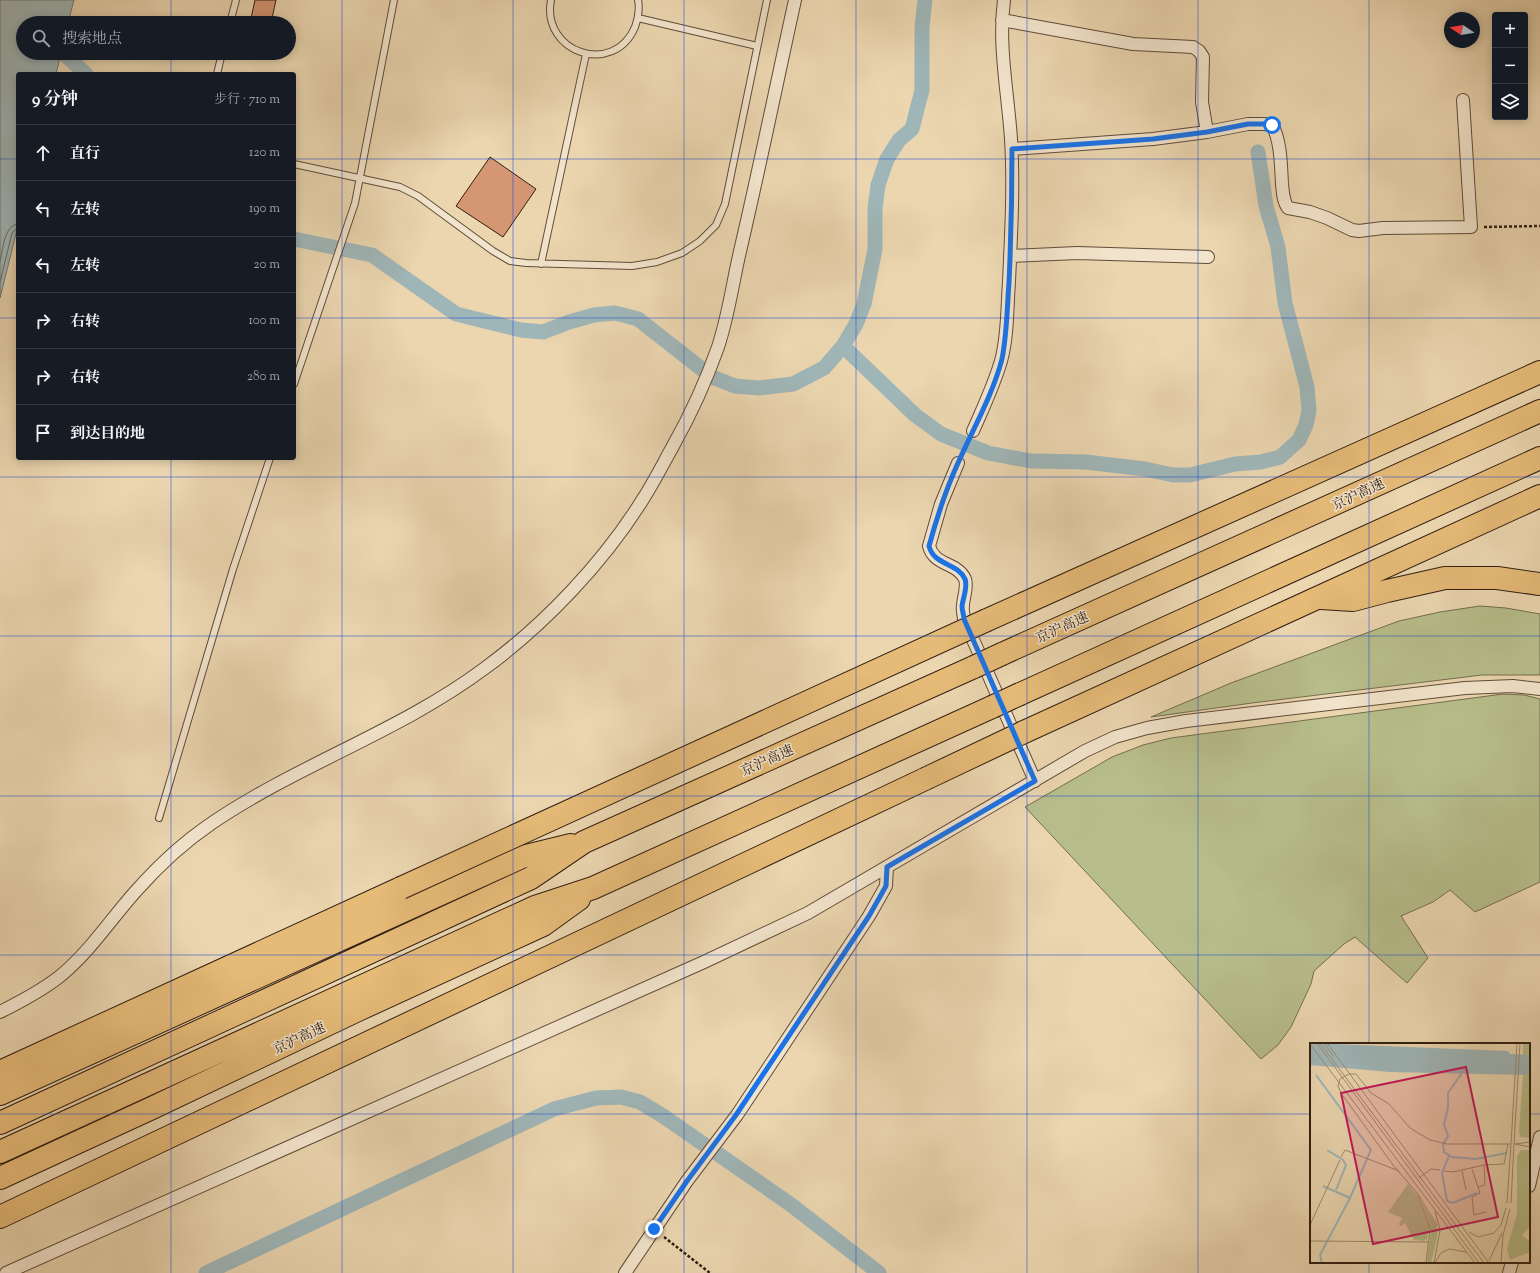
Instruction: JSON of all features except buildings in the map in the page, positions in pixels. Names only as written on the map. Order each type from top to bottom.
[{"type":"highway","points":[[0,1072],[987,620],[1540,372]]},
{"type":"highway","name":"京沪高速","points":[[0,1123],[531,878],[584,842],[1304,519],[1540,411]]},
{"type":"highway","name":"京沪高速","points":[[0,1152],[534,907],[593,888],[1540,458]]},
{"type":"highway","points":[[0,1217],[1024,732],[1540,496]]},
{"type":"highway","points":[[1318,598],[1353,600],[1387,590],[1445,578],[1497,578],[1540,584]]},
{"type":"highway","name":"京沪高速","points":[[0,1094],[522,857],[584,842]]},
{"type":"highway","name":"京沪高速","points":[[0,1178],[543,925],[593,888]]},
{"type":"street","points":[[0,1012],[25,999],[58,978],[81,956],[136,891],[170,855],[211,823],[266,790],[438,700],[485,669],[524,637],[568,595],[603,555],[641,502],[691,413],[703,387],[719,344],[795,0]]},
{"type":"street","points":[[974,432],[994,383],[1001,360],[1006,325],[1012,199],[1012,149],[1003,50],[1002,20],[1004,0]]},
{"type":"street","points":[[1002,20],[1133,44],[1193,48],[1200,51],[1203,57],[1202,102],[1207,132]]},
{"type":"street","points":[[1012,149],[1153,139],[1207,132],[1248,124],[1272,125],[1278,140],[1284,197],[1288,208],[1310,212],[1352,230],[1359,231],[1383,228],[1471,227],[1463,100]]},
{"type":"street","points":[[1010,256],[1077,253],[1208,256]]},
{"type":"street","points":[[958,463],[939,511],[929,546],[931,552],[936,558],[955,569],[964,578],[966,586],[962,608],[964,619],[1035,781]]},
{"type":"street","points":[[6,1273],[704,962],[808,913],[1085,751],[1115,737],[1147,728],[1186,721],[1465,688],[1513,686],[1540,689]]},
{"type":"street","points":[[625,1273],[687,1181],[736,1115],[869,916],[886,886],[887,867]]},
{"type":"street","points":[[1530,1182],[1540,1137]]},
{"type":"street","points":[[1509,1273],[1512,1263]]},
{"type":"lane","points":[[232,16],[236,0]]},
{"type":"lane","points":[[296,378],[355,204],[394,0]]},
{"type":"lane","points":[[551,0],[550,16],[556,33],[569,47],[586,54],[597,55],[607,53],[626,42],[632,33],[638,18],[638,0]]},
{"type":"lane","points":[[296,164],[400,187],[418,196],[493,251],[510,260],[541,264],[632,266],[657,262],[682,254],[716,225],[725,204],[767,0]]},
{"type":"lane","points":[[638,18],[757,46]]},
{"type":"lane","points":[[541,264],[586,54]]},
{"type":"lane","points":[[217,72],[220,60]]},
{"type":"lane","points":[[159,818],[233,569],[269,460]]},
{"type":"path","points":[[1471,227],[1540,226]]},
{"type":"path","points":[[958,463],[974,432]]},
{"type":"path","points":[[654,1229],[710,1273]]},
{"type":"green space","points":[[1480,606],[1506,608],[1540,614],[1540,675],[1482,675],[1151,717],[1231,683],[1399,621],[1440,612]]},
{"type":"green space","points":[[1503,694],[1524,695],[1540,699],[1540,882],[1475,912],[1450,890],[1433,902],[1401,916],[1428,958],[1407,983],[1355,937],[1344,944],[1314,971],[1311,984],[1291,1027],[1278,1045],[1261,1059],[1025,807],[1112,757],[1143,745],[1171,738]]},
{"type":"water","points":[[0,0],[74,0],[70,16],[16,16],[16,60],[59,60],[56,72],[16,72],[16,234],[0,298]]},
{"type":"waterway","points":[[296,239],[372,255],[456,314],[521,330],[543,332],[569,322],[594,315],[615,313],[638,319],[712,377],[735,386],[759,388],[793,384],[824,368],[843,346],[856,324],[864,304],[875,249],[875,209],[878,185],[887,159],[899,140],[912,129],[922,90],[922,27],[925,0]]},
{"type":"waterway","points":[[71,60],[84,72]]},
{"type":"waterway","points":[[843,346],[915,415],[941,434],[988,453],[1031,461],[1086,462],[1145,469],[1173,475],[1190,475],[1235,464],[1261,462],[1280,457],[1299,440],[1306,425],[1309,410],[1307,387],[1285,303],[1278,247],[1266,206],[1258,152]]},
{"type":"waterway","points":[[206,1273],[554,1109],[596,1098],[621,1097],[640,1102],[663,1116],[790,1204],[879,1273]]},
{"type":"route","points":[[654,1229],[687,1181],[736,1115],[869,916],[886,886],[887,867],[1035,781],[964,619],[962,608],[966,586],[964,578],[960,572],[936,558],[931,552],[929,546],[941,504],[958,463],[974,432],[994,383],[1001,360],[1005,340],[1010,256],[1012,149],[1153,139],[1207,132],[1248,124],[1272,125]]}]
